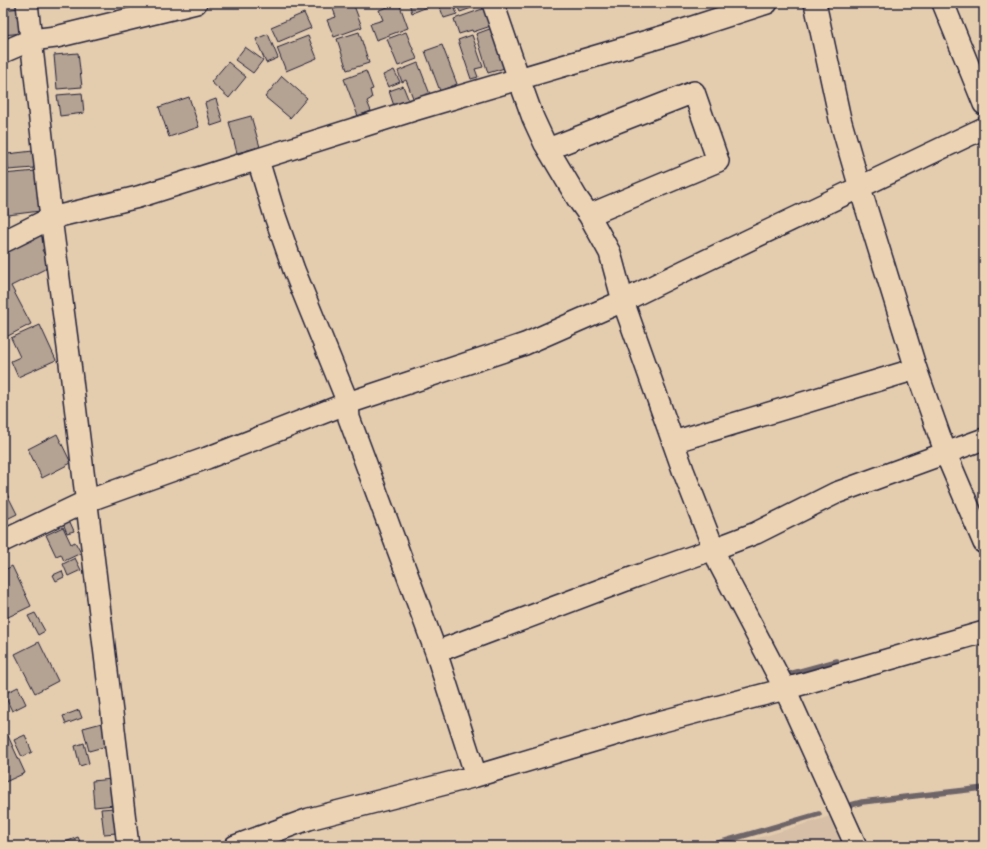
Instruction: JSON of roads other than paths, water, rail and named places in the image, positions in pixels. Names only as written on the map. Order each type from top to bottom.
[{"type":"street","points":[[27,3],[51,218],[70,355],[128,846]]},
{"type":"street","points":[[3,52],[31,40],[56,37],[196,3]]},
{"type":"street","points":[[493,3],[519,79],[548,149],[577,198],[589,215],[610,253],[623,301],[697,508],[720,565],[785,689],[856,846]]},
{"type":"street","points":[[3,242],[51,218],[138,197],[417,109],[671,34],[767,3]]},
{"type":"street","points":[[815,3],[840,119],[916,369],[946,454],[984,543]]},
{"type":"street","points":[[943,3],[984,104]]},
{"type":"street","points":[[548,149],[694,92],[718,161],[589,215]]},
{"type":"street","points":[[3,541],[87,501],[214,455],[348,403],[525,344],[623,301],[984,128]]},
{"type":"street","points":[[258,160],[275,216],[294,270],[348,403],[349,418],[436,652],[476,776]]},
{"type":"street","points":[[673,442],[916,369]]},
{"type":"street","points":[[436,652],[756,533],[836,493],[984,439]]},
{"type":"street","points":[[235,846],[309,820],[476,776],[644,726],[785,689],[984,632]]},
{"type":"waterway","points":[[786,675],[837,661]]},
{"type":"waterway","points":[[851,805],[862,802],[984,788]]},
{"type":"waterway","points":[[708,846],[819,814]]}]
